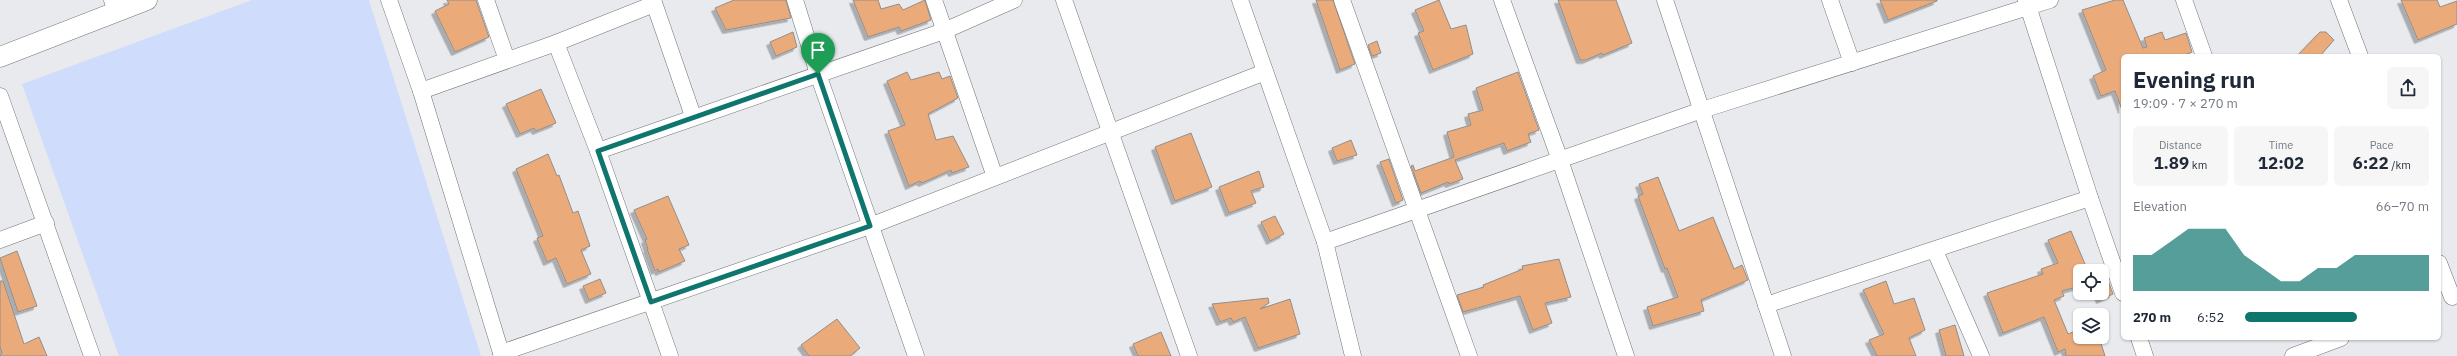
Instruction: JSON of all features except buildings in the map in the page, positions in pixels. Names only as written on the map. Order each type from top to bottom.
[{"type":"street","points":[[0,57],[114,6],[147,0]]},
{"type":"street","points":[[389,0],[421,91],[502,354],[870,226],[1265,72]]},
{"type":"street","points":[[486,0],[507,60]]},
{"type":"street","points":[[795,0],[818,74],[916,356]]},
{"type":"street","points":[[934,0],[995,178]]},
{"type":"street","points":[[598,151],[693,116],[944,31],[1014,0]]},
{"type":"street","points":[[1064,0],[1112,132],[1189,356]]},
{"type":"street","points":[[1240,0],[1325,242],[1353,356]]},
{"type":"street","points":[[1342,0],[1469,356]]},
{"type":"street","points":[[1502,0],[1560,160],[1626,356]]},
{"type":"street","points":[[1665,0],[1783,356]]},
{"type":"street","points":[[1830,0],[1852,63]]},
{"type":"street","points":[[1325,242],[1702,110],[1852,63],[2028,4],[2050,0]]},
{"type":"street","points":[[2184,0],[2203,54]]},
{"type":"street","points":[[2339,0],[2359,54]]},
{"type":"street","points":[[421,91],[556,43],[654,2],[693,116]]},
{"type":"street","points":[[2028,4],[2090,198],[2121,287]]},
{"type":"street","points":[[556,43],[598,151],[670,356]]},
{"type":"street","points":[[0,96],[92,356]]},
{"type":"street","points":[[1766,305],[1935,251],[2090,198]]},
{"type":"street","points":[[0,240],[46,224]]},
{"type":"street","points":[[1935,251],[1981,356]]},
{"type":"street","points":[[2441,270],[2449,298]]},
{"type":"street","points":[[2140,340],[2145,356]]},
{"type":"street","points":[[2293,356],[2309,344],[2330,340]]},
{"type":"shaded area","points":[[252,0],[369,0],[481,356],[119,356],[22,84]]},
{"type":"route","points":[[818,74],[870,226],[651,302],[598,151],[693,116],[818,74]]}]
